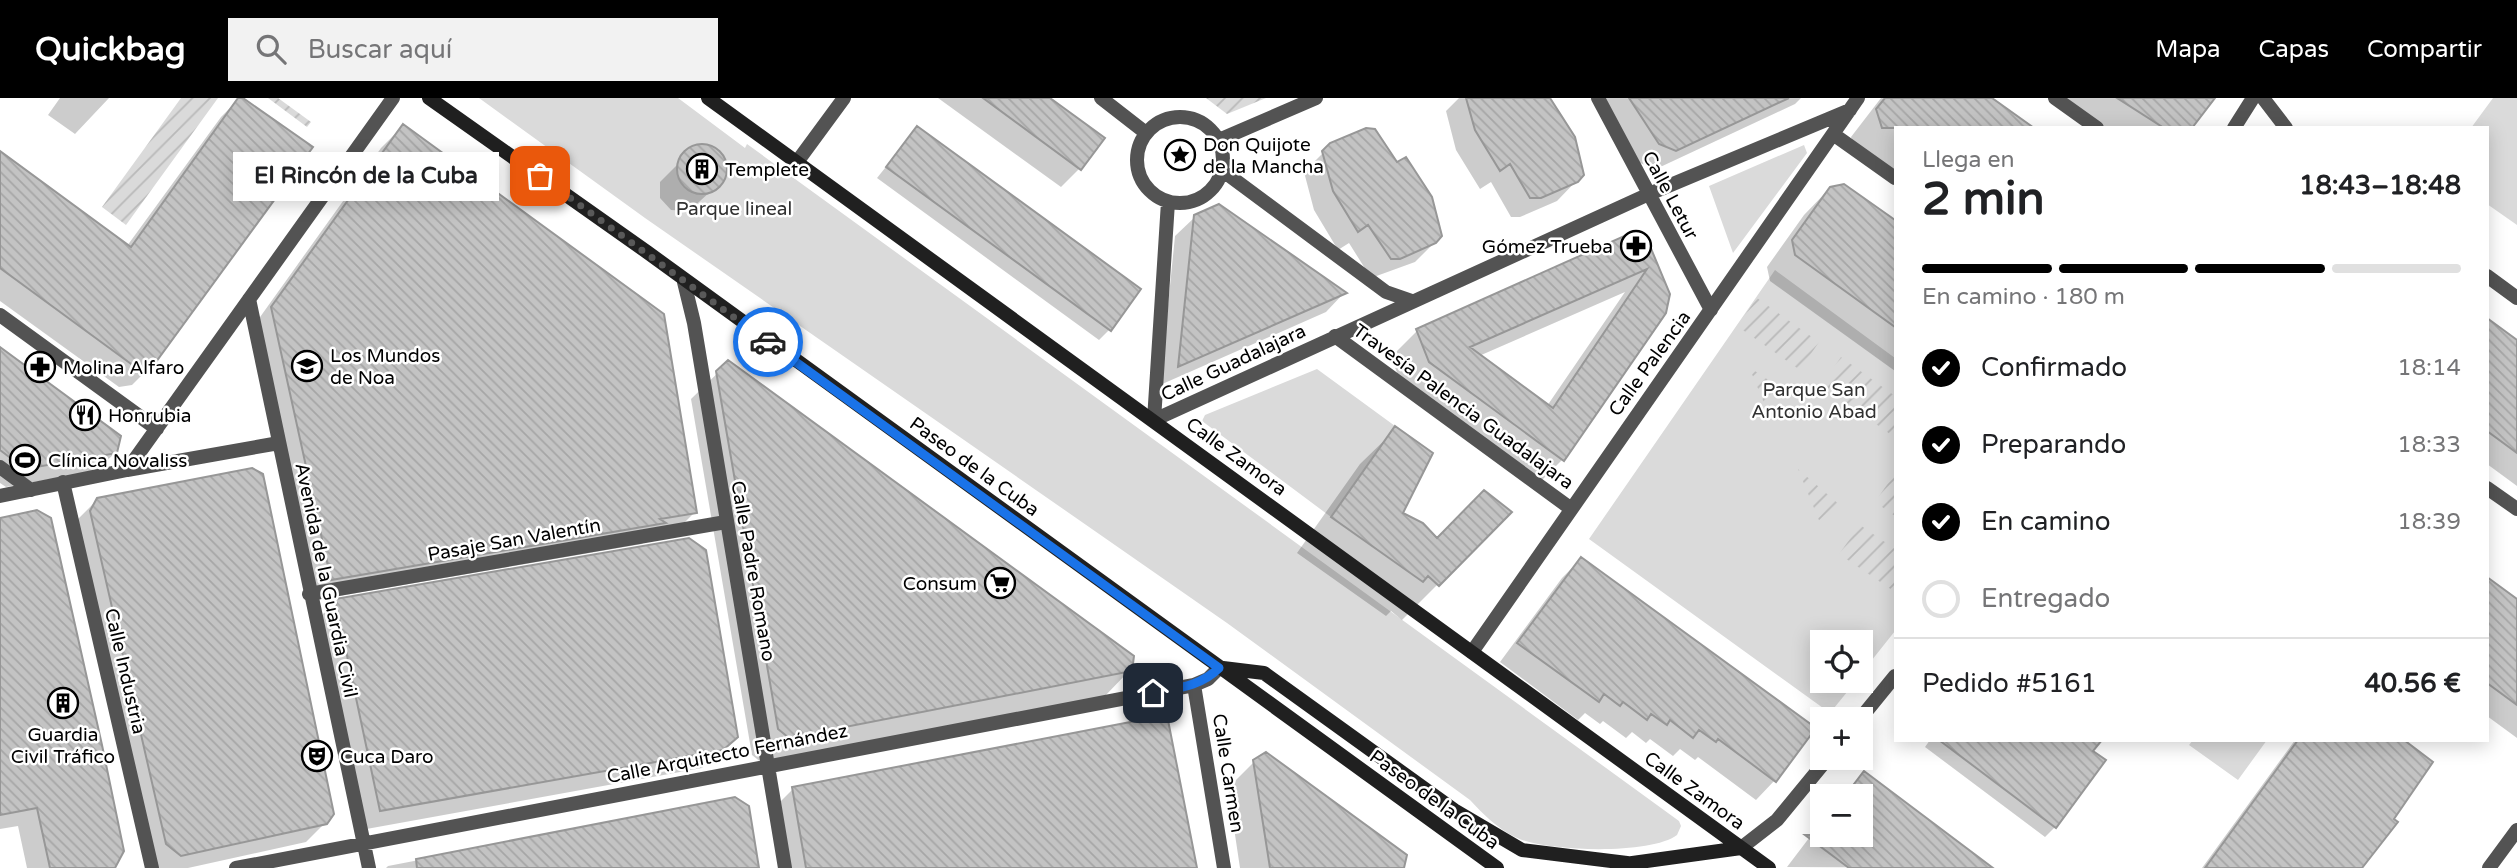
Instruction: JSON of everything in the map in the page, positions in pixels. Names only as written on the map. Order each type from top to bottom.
[{"type":"main road","name":"Paseo de la Cuba","points":[[429,98],[647,252],[684,282],[1497,868]]},
{"type":"main road","name":"Calle Zamora","points":[[708,98],[1769,868]]},
{"type":"main road","points":[[1219,668],[1264,673],[1454,810],[1522,850],[1626,863]]},
{"type":"main road","points":[[1605,868],[1741,848]]},
{"type":"street","points":[[127,470],[393,98]]},
{"type":"street","points":[[797,162],[844,98]]},
{"type":"street","points":[[1101,98],[1146,133]]},
{"type":"street","points":[[1219,140],[1315,98]]},
{"type":"street","name":"Calle Letur","points":[[1598,98],[1711,310]]},
{"type":"street","points":[[2055,98],[2094,126]]},
{"type":"street","points":[[2235,126],[2253,98]]},
{"type":"street","points":[[2263,98],[2284,126]]},
{"type":"street","name":"Calle Guadalajara","points":[[1168,202],[1154,420],[1649,194],[1854,104]]},
{"type":"street","name":"Calle Palencia","points":[[1472,652],[1854,104]]},
{"type":"street","points":[[1181,117],[1196,120],[1210,127],[1219,140],[1224,155],[1223,171],[1218,184],[1196,201],[1168,202],[1150,191],[1139,173],[1139,145],[1146,133],[1166,119],[1181,117]]},
{"type":"street","points":[[1833,134],[1894,177]]},
{"type":"street","points":[[1223,171],[1386,292],[1412,301]]},
{"type":"street","points":[[2489,277],[2517,298]]},
{"type":"street","name":"Calle Padre Romano","points":[[684,282],[694,323],[785,868]]},
{"type":"street","name":"Avenida de la Guardia Civil","points":[[249,299],[309,594],[369,868]]},
{"type":"street","points":[[0,315],[158,429]]},
{"type":"street","name":"Travesía Palencia Guadalajara","points":[[1335,336],[1570,508]]},
{"type":"street","points":[[0,496],[279,443]]},
{"type":"street","points":[[0,467],[32,490]]},
{"type":"street","name":"Calle Industria","points":[[63,482],[152,868]]},
{"type":"street","points":[[2489,489],[2517,509]]},
{"type":"street","name":"Pasaje San Valentín","points":[[309,594],[726,522]]},
{"type":"street","name":"Calle Arquitecto Fernández","points":[[236,868],[769,764],[1194,685],[1208,679],[1219,668]]},
{"type":"street","points":[[1870,707],[1894,677]]},
{"type":"street","name":"Calle Carmen","points":[[1194,685],[1224,868]]},
{"type":"street","points":[[1741,848],[1777,820],[1818,770]]},
{"type":"street","points":[[2489,868],[2517,830]]},
{"type":"green space","points":[[181,98],[218,98],[126,225],[102,207]]},
{"type":"green space","points":[[268,98],[278,98],[311,122],[307,127]]},
{"type":"green space","name":"Parque lineal","points":[[479,98],[678,98],[745,148],[747,144],[1679,821],[1681,826],[1677,835],[1645,846],[1597,849],[1549,846],[1508,833],[1470,800],[1227,623],[645,218]]},
{"type":"green space","points":[[1206,98],[1266,98],[1227,114]]},
{"type":"green space","points":[[2493,98],[2517,98],[2517,225],[2489,205],[2489,126],[2472,126]]},
{"type":"green space","points":[[1804,145],[1807,153],[1733,253],[1709,186]]},
{"type":"green space","name":"Parque San Antonio Abad","points":[[1775,270],[1894,357],[1894,632],[1873,659],[1873,630],[1810,630],[1810,693],[1846,693],[1835,707],[1822,707],[1589,539]]},
{"type":"green space","points":[[1757,298],[1819,342],[1800,370],[1737,326]]},
{"type":"green space","points":[[1841,357],[1894,395],[1894,428],[1890,434],[1821,385]]},
{"type":"green space","points":[[1749,367],[1782,389],[1767,410]]},
{"type":"green space","points":[[1317,369],[1395,426],[1331,517],[1202,421],[1205,415]]},
{"type":"green space","points":[[1798,469],[1841,506],[1823,530]]},
{"type":"green space","points":[[1894,474],[1894,515],[1875,502]]},
{"type":"green space","points":[[1860,525],[1894,548],[1894,591],[1839,554]]},
{"type":"green space","points":[[2191,742],[2266,742],[2238,780],[2189,745]]},
{"type":"building","points":[[238,98],[243,98],[313,147],[153,366],[138,369],[0,268],[0,151],[131,247]]},
{"type":"building","points":[[983,98],[1050,98],[1105,138],[1081,170]]},
{"type":"building","points":[[1466,98],[1550,98],[1575,137],[1584,175],[1578,182],[1541,198],[1530,198],[1510,164],[1500,171],[1475,130]]},
{"type":"building","points":[[1629,98],[1789,98],[1676,151],[1659,144]]},
{"type":"building","points":[[1885,98],[1992,98],[2031,126],[1882,128],[1876,109]]},
{"type":"building","points":[[2117,98],[2215,98],[2194,126],[2161,126]]},
{"type":"building","points":[[403,124],[664,314],[697,513],[660,519],[666,523],[331,580],[271,307]]},
{"type":"building","points":[[917,126],[1141,289],[1111,331],[886,167]]},
{"type":"building","points":[[1366,128],[1375,129],[1397,162],[1406,157],[1432,197],[1442,236],[1436,243],[1400,259],[1391,259],[1368,225],[1358,232],[1333,191],[1322,151],[1330,143]]},
{"type":"building","name":"Templete","points":[[702,144],[720,151],[727,169],[720,187],[702,194],[684,187],[677,169],[684,151]]},
{"type":"building","points":[[1844,184],[1894,219],[1894,326],[1795,255],[1792,240],[1830,187]]},
{"type":"building","points":[[1219,204],[1347,293],[1178,367],[1194,215]]},
{"type":"building","points":[[1631,233],[1647,239],[1670,294],[1666,313],[1564,461],[1429,362],[1416,329]],"holes":[[[1647,269],[1553,408],[1470,347]]]},
{"type":"building","points":[[2489,319],[2517,340],[2517,453],[2489,432]]},
{"type":"building","points":[[0,347],[121,436],[117,453],[25,469],[0,450]]},
{"type":"building","points":[[728,360],[1134,656],[1132,671],[789,738],[778,729],[716,371]]},
{"type":"building","points":[[1395,426],[1433,453],[1403,513],[1423,523],[1437,538],[1484,490],[1512,512],[1439,586],[1428,576],[1423,582],[1331,517]]},
{"type":"building","points":[[252,468],[263,474],[334,814],[327,824],[181,856],[166,844],[90,511],[97,498]]},
{"type":"building","points":[[37,510],[51,518],[102,745],[124,851],[115,868],[50,868],[37,808],[0,815],[0,518]]},
{"type":"building","points":[[689,538],[706,550],[738,737],[723,750],[380,811],[335,599]]},
{"type":"building","points":[[1581,557],[1810,724],[1810,736],[1776,782],[1718,739],[1716,742],[1699,730],[1693,738],[1670,720],[1667,725],[1651,714],[1647,720],[1623,702],[1620,706],[1604,694],[1599,702],[1517,643]]},
{"type":"building","points":[[2489,578],[2517,599],[2517,705],[2489,684]]},
{"type":"building","points":[[1167,715],[1197,868],[806,868],[792,787]]},
{"type":"building","points":[[1942,742],[2100,742],[2093,751],[2106,760],[2056,828]]},
{"type":"building","points":[[2297,742],[2407,742],[2433,762],[2394,819],[2398,822],[2362,868],[2205,868]]},
{"type":"building","points":[[1266,752],[1407,855],[1404,868],[1270,868],[1253,760]]},
{"type":"building","points":[[1864,771],[1993,868],[1849,868],[1821,847],[1873,847],[1873,784],[1854,784]]},
{"type":"building","points":[[735,797],[749,806],[759,868],[417,868],[416,859]]},
{"type":"way so far","points":[[540,176],[768,342]]},
{"type":"place","name":"Don Quijote de la Mancha","points":[[1180,155]]},
{"type":"place","name":"Templete","points":[[702,169]]},
{"type":"place","name":"El Rincón de la Cuba","points":[[540,176]]},
{"type":"place","name":"Gómez Trueba","points":[[1636,246]]},
{"type":"place","name":"Los Mundos de Noa","points":[[307,366]]},
{"type":"place","name":"Molina Alfaro","points":[[40,367]]},
{"type":"place","name":"Honrubia","points":[[85,415]]},
{"type":"place","name":"Clínica Novaliss","points":[[25,460]]},
{"type":"place","name":"Consum","points":[[1000,583]]},
{"type":"place","name":"Guardia Civil Tráfico","points":[[63,703]]},
{"type":"place","name":"Cuca Daro","points":[[317,756]]},
{"type":"route","points":[[768,342],[1187,642],[1219,668],[1208,679],[1194,685],[1153,693]]}]
